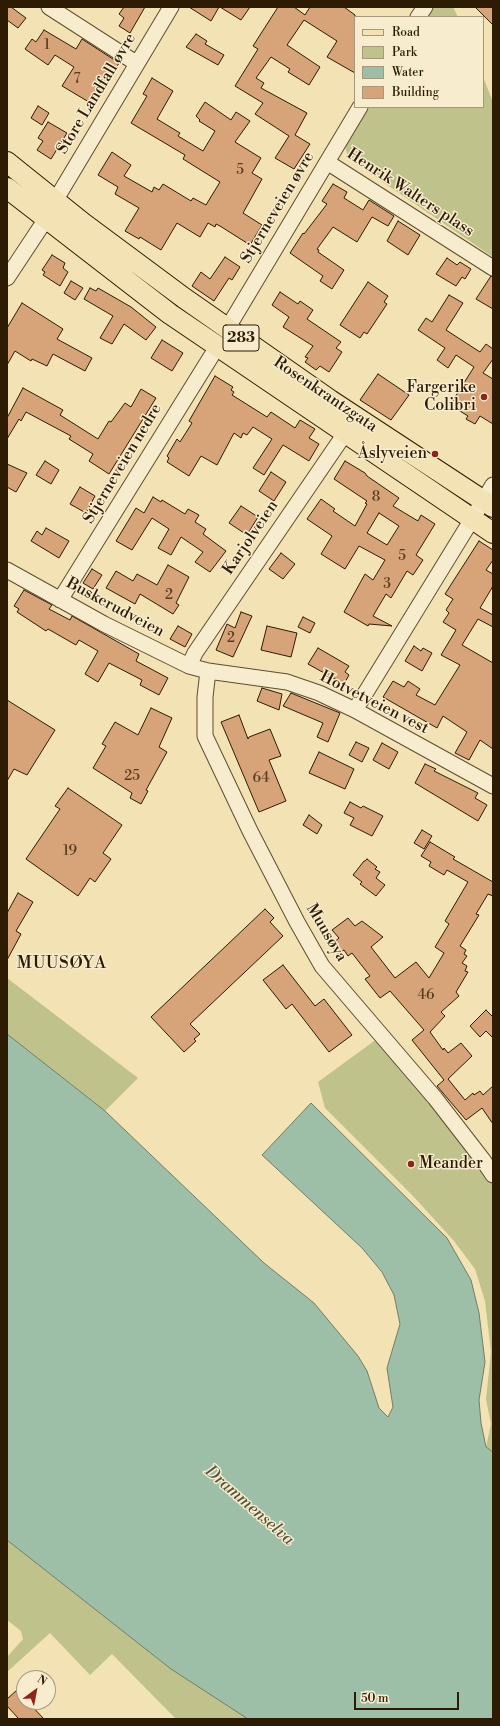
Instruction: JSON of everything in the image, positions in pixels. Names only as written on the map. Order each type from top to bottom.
[{"type":"main road","name":"Rosenkrantzgata","points":[[7,162],[55,201],[146,270],[330,400],[490,498]]},
{"type":"main road","name":"Rosenkrantzgata","points":[[7,188],[170,314],[493,533]]},
{"type":"street","points":[[49,7],[136,63]]},
{"type":"street","name":"Store Landfall øvre","points":[[55,201],[136,63],[171,7]]},
{"type":"street","points":[[419,16],[425,7]]},
{"type":"street","name":"Stjerneveien øvre","points":[[228,329],[359,108]]},
{"type":"street","name":"Henrik Walters plass","points":[[327,162],[493,268]]},
{"type":"street","points":[[7,278],[46,219]]},
{"type":"street","name":"Stjerneveien nedre","points":[[60,600],[217,346]]},
{"type":"street","name":"Karjolveien","points":[[188,666],[195,653],[346,432]]},
{"type":"street","points":[[356,710],[473,518],[490,498]]},
{"type":"street","name":"Buskerudveien","points":[[7,570],[60,600],[188,666],[208,671]]},
{"type":"street","name":"Hotvetveien vest","points":[[208,671],[287,682],[319,693],[356,710],[493,786]]},
{"type":"street","name":"Muusøya","points":[[208,671],[205,736],[250,831],[297,922],[322,966],[435,1098],[483,1160],[493,1176]]},
{"type":"green space","points":[[434,7],[453,7],[458,16],[425,16]]},
{"type":"green space","points":[[484,80],[493,102],[493,257],[349,159],[345,147],[368,108],[484,108]]},
{"type":"green space","points":[[7,978],[138,1078],[105,1111],[7,1034]]},
{"type":"green space","points":[[381,1036],[493,1175],[493,1451],[486,1447],[491,1424],[486,1399],[491,1352],[485,1301],[475,1269],[454,1241],[414,1197],[325,1108],[318,1082]]},
{"type":"green space","points":[[7,1540],[171,1669],[248,1719],[176,1719],[112,1654],[90,1675],[50,1633],[7,1672],[7,1657],[23,1639],[21,1631],[7,1620]]},
{"type":"water","name":"Drammenselva","points":[[7,1034],[105,1111],[264,1263],[314,1303],[358,1356],[367,1371],[379,1408],[388,1417],[393,1407],[387,1368],[400,1324],[394,1295],[382,1272],[362,1248],[262,1155],[311,1103],[447,1238],[471,1280],[479,1313],[485,1362],[479,1400],[481,1423],[486,1447],[493,1452],[493,1719],[248,1719],[171,1669],[7,1540]]},
{"type":"building","points":[[7,7],[11,7],[26,18],[18,28],[7,20]]},
{"type":"building","points":[[124,7],[145,7],[130,33],[119,26],[124,18],[119,14]]},
{"type":"building","points":[[189,7],[219,7],[211,21]]},
{"type":"building","points":[[220,7],[250,7],[241,20]]},
{"type":"building","points":[[278,7],[294,7],[305,15],[310,7],[344,7],[355,15],[354,72],[327,57],[337,41],[304,20],[287,45],[320,67],[309,85],[288,72],[290,69],[271,57],[256,78],[264,83],[261,88],[307,113],[295,135],[310,144],[294,169],[275,158],[289,136],[255,114],[263,103],[235,86],[258,49],[253,46]]},
{"type":"building","points":[[475,7],[493,7],[493,25]]},
{"type":"building","points":[[44,30],[76,49],[82,39],[119,63],[94,105],[62,86],[74,67],[55,55],[48,65],[25,49],[32,39],[36,42]]},
{"type":"building","points":[[196,34],[207,41],[205,44],[224,55],[218,65],[186,47]]},
{"type":"building","points":[[152,78],[173,91],[157,119],[180,133],[178,136],[203,151],[215,131],[199,121],[200,120],[196,116],[205,102],[231,120],[236,112],[250,121],[235,142],[261,158],[252,173],[262,179],[243,213],[262,225],[250,245],[220,226],[216,224],[215,227],[208,223],[200,237],[177,223],[161,250],[140,237],[139,239],[125,231],[139,208],[115,194],[118,187],[98,175],[112,152],[131,165],[124,176],[152,192],[154,187],[159,190],[163,184],[191,201],[193,198],[206,205],[220,182],[183,159],[185,155],[131,123],[147,96],[143,94]]},
{"type":"building","points":[[38,106],[49,113],[42,125],[31,118]]},
{"type":"building","points":[[48,122],[67,133],[51,159],[37,150],[43,141],[38,138]]},
{"type":"building","points":[[333,184],[347,192],[344,198],[363,210],[369,200],[394,216],[388,226],[372,217],[357,242],[333,227],[317,249],[319,250],[318,252],[344,270],[332,289],[320,281],[323,276],[290,253],[303,233],[304,234],[327,204],[322,201]]},
{"type":"building","points":[[398,221],[420,235],[408,255],[387,241]]},
{"type":"building","points":[[52,255],[65,263],[63,268],[68,272],[60,286],[43,275],[45,272],[42,270]]},
{"type":"building","points":[[225,257],[240,267],[232,280],[229,278],[214,301],[192,286],[201,272],[210,279]]},
{"type":"building","points":[[447,258],[457,265],[460,262],[471,269],[465,279],[462,277],[456,286],[436,274]]},
{"type":"building","points":[[491,276],[493,277],[493,309],[476,299]]},
{"type":"building","points":[[71,281],[83,288],[75,300],[64,293]]},
{"type":"building","points":[[368,282],[388,296],[384,302],[387,304],[367,334],[364,332],[360,338],[340,325]]},
{"type":"building","points":[[90,288],[96,291],[98,288],[131,307],[156,327],[146,340],[124,324],[112,344],[100,338],[113,316],[84,299]]},
{"type":"building","points":[[280,292],[298,304],[300,301],[313,310],[307,319],[341,342],[336,348],[342,352],[329,372],[320,366],[316,370],[305,362],[308,358],[305,357],[313,346],[283,327],[289,317],[272,305]]},
{"type":"building","points":[[449,295],[463,303],[446,330],[480,352],[486,344],[493,349],[493,359],[483,373],[493,379],[493,424],[480,416],[475,424],[466,419],[468,416],[450,405],[474,367],[456,355],[448,368],[437,360],[445,348],[418,330],[426,318],[432,322]]},
{"type":"building","points":[[22,303],[63,329],[57,339],[92,358],[85,371],[53,354],[47,366],[32,359],[31,361],[15,351],[7,365],[7,328]]},
{"type":"building","points":[[162,340],[183,353],[172,371],[151,358]]},
{"type":"building","points":[[378,374],[409,395],[391,420],[360,400]]},
{"type":"building","points":[[215,376],[233,387],[231,390],[234,392],[232,395],[267,417],[271,412],[295,428],[300,420],[315,429],[309,438],[319,444],[309,461],[283,445],[264,475],[253,468],[272,439],[253,427],[247,435],[243,433],[241,438],[234,433],[217,465],[201,456],[189,476],[167,462],[169,458],[167,456],[177,439],[180,442],[192,423],[189,421]]},
{"type":"building","points":[[23,388],[63,410],[60,415],[98,439],[109,421],[111,422],[125,403],[131,407],[141,389],[156,398],[109,474],[89,461],[93,454],[69,439],[71,436],[26,412],[21,421],[19,419],[7,439],[7,418]]},
{"type":"building","points":[[45,461],[59,470],[51,484],[36,475]]},
{"type":"building","points":[[345,461],[365,473],[367,476],[399,498],[393,506],[418,521],[421,515],[435,524],[416,555],[423,560],[413,575],[407,571],[391,598],[386,594],[373,616],[392,626],[369,624],[368,626],[344,612],[365,574],[373,580],[385,560],[359,546],[345,569],[321,554],[332,536],[307,519],[321,499],[335,509],[333,511],[355,526],[367,504],[365,503],[367,501],[334,479]],"holes":[[[379,513],[399,526],[387,545],[367,533]]]},
{"type":"building","points":[[7,464],[27,473],[16,492],[7,487]]},
{"type":"building","points":[[271,472],[286,482],[274,501],[259,491]]},
{"type":"building","points":[[80,487],[95,496],[86,513],[70,504]]},
{"type":"building","points":[[153,497],[161,502],[162,500],[185,514],[188,509],[199,515],[195,522],[206,529],[203,534],[226,551],[210,572],[195,562],[203,552],[181,537],[171,555],[158,548],[169,529],[152,518],[132,550],[116,541],[136,508],[144,513]]},
{"type":"building","points":[[241,506],[258,517],[247,535],[229,523]]},
{"type":"building","points":[[46,528],[69,541],[59,558],[31,541],[37,531],[42,535]]},
{"type":"building","points":[[479,541],[493,550],[493,560],[486,570],[493,574],[493,586],[480,608],[493,615],[493,627],[478,619],[462,645],[493,663],[493,749],[480,740],[469,760],[455,753],[467,732],[443,716],[437,728],[383,697],[393,681],[404,687],[408,681],[420,689],[416,695],[435,705],[460,665],[441,655],[456,630],[443,622],[449,613],[446,610],[453,599],[445,594]]},
{"type":"building","points":[[281,553],[295,564],[283,579],[269,569]]},
{"type":"building","points":[[168,565],[189,577],[176,603],[179,605],[173,614],[140,594],[135,604],[106,588],[116,571],[133,581],[137,574],[157,585]]},
{"type":"building","points":[[92,569],[102,575],[93,589],[83,583]]},
{"type":"building","points":[[24,590],[52,605],[49,609],[70,620],[72,616],[139,654],[136,661],[168,678],[159,695],[140,685],[142,680],[109,663],[98,682],[85,674],[98,651],[79,640],[76,645],[48,629],[46,631],[17,612],[19,609],[14,606]]},
{"type":"building","points":[[241,612],[252,616],[233,657],[216,650],[227,624],[235,628]]},
{"type":"building","points":[[303,617],[315,623],[310,633],[298,627]]},
{"type":"building","points":[[178,626],[192,634],[185,647],[170,639]]},
{"type":"building","points":[[267,626],[297,633],[291,657],[261,650]]},
{"type":"building","points":[[414,646],[421,651],[423,648],[432,653],[422,671],[405,661]]},
{"type":"building","points":[[318,648],[349,666],[345,672],[349,675],[344,684],[308,664]]},
{"type":"building","points":[[262,688],[282,694],[279,710],[257,701]]},
{"type":"building","points":[[291,693],[340,713],[328,742],[317,737],[323,723],[283,706]]},
{"type":"building","points":[[7,700],[55,730],[27,775],[14,769],[7,781]]},
{"type":"building","points":[[151,708],[172,718],[159,747],[167,752],[146,790],[148,791],[141,804],[130,798],[132,793],[93,768],[106,746],[102,744],[115,722],[138,735]]},
{"type":"building","points":[[239,715],[248,739],[249,737],[270,729],[281,756],[269,760],[286,801],[259,812],[221,722]]},
{"type":"building","points":[[356,742],[369,748],[362,762],[349,755]]},
{"type":"building","points":[[382,743],[398,752],[389,769],[373,760]]},
{"type":"building","points":[[319,752],[354,769],[345,789],[309,773]]},
{"type":"building","points":[[425,764],[436,769],[434,771],[478,793],[475,798],[487,805],[478,821],[415,783]]},
{"type":"building","points":[[68,788],[122,825],[103,853],[111,859],[95,882],[90,878],[78,896],[26,859],[60,809],[55,806]]},
{"type":"building","points":[[350,802],[361,808],[363,806],[383,816],[372,836],[350,825],[354,818],[344,813]]},
{"type":"building","points":[[309,815],[322,825],[317,834],[303,825]]},
{"type":"building","points":[[422,830],[432,836],[424,849],[414,843]]},
{"type":"building","points":[[430,842],[455,857],[453,859],[493,882],[493,896],[488,894],[476,914],[479,915],[460,946],[466,950],[464,954],[467,956],[462,963],[467,966],[465,971],[468,972],[456,992],[459,996],[441,1012],[445,1016],[430,1032],[443,1050],[444,1048],[448,1053],[461,1043],[472,1056],[448,1079],[465,1100],[473,1093],[474,1095],[480,1091],[483,1095],[493,1086],[493,1124],[482,1108],[466,1120],[437,1086],[444,1080],[412,1040],[424,1030],[390,991],[380,998],[365,979],[370,976],[352,953],[348,956],[344,950],[338,954],[331,945],[339,938],[332,930],[348,918],[355,926],[362,921],[383,937],[371,947],[395,978],[416,962],[429,978],[444,953],[435,947],[449,924],[445,921],[468,882],[447,870],[444,875],[429,866],[431,862],[421,856]]},
{"type":"building","points":[[367,859],[377,867],[375,869],[380,872],[376,878],[385,885],[376,896],[360,884],[362,882],[353,875]]},
{"type":"building","points":[[18,893],[33,902],[16,931],[21,934],[7,960],[7,913]]},
{"type":"building","points":[[265,909],[274,918],[270,922],[283,936],[190,1024],[200,1034],[194,1039],[196,1041],[184,1052],[151,1017]]},
{"type":"building","points":[[283,965],[315,1006],[324,999],[352,1035],[329,1052],[292,1004],[286,1009],[263,980]]},
{"type":"building","points":[[486,1010],[493,1017],[493,1038],[486,1031],[480,1037],[470,1026]]},
{"type":"building","points":[[16,1691],[16,1710],[36,1710],[44,1719],[19,1719],[7,1706],[7,1699]]},
{"type":"place","name":"Fargerike Colibri","points":[[484,397]]},
{"type":"place","name":"Åslyveien","points":[[435,454]]},
{"type":"place","name":"Meander","points":[[411,1164]]},
{"type":"district","name":"MUUSØYA","points":[[62,964]]}]
